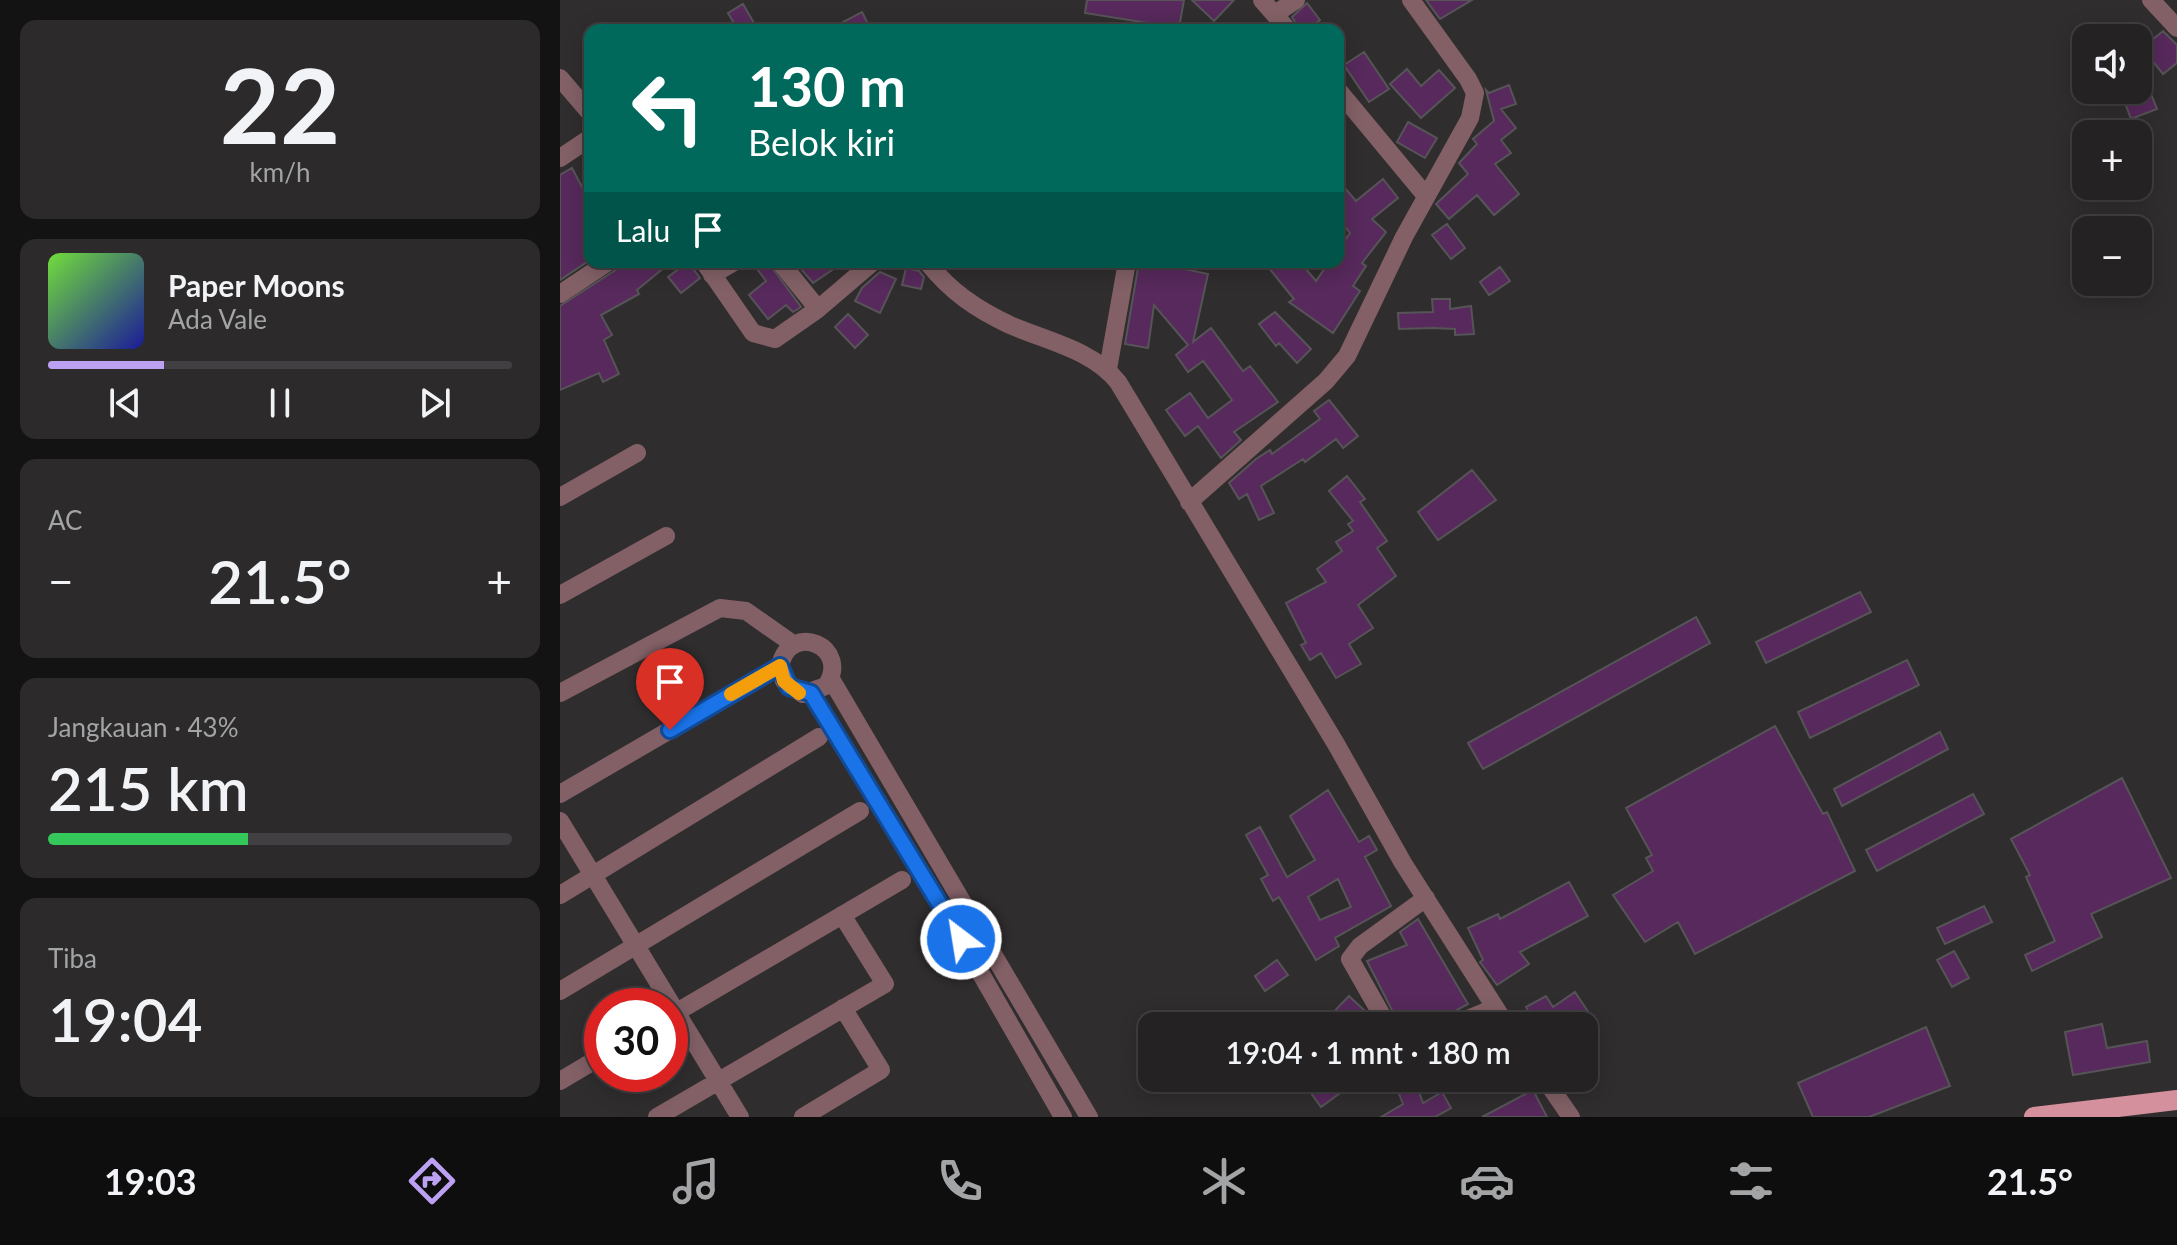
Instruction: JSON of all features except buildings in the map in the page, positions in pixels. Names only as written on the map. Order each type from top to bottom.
[{"type":"main road","points":[[2034,1117],[2176,1105]]},
{"type":"street","points":[[1283,24],[1268,7],[1296,0]]},
{"type":"street","points":[[1189,502],[1339,368],[1426,196],[1470,118],[1475,93],[1411,0]]},
{"type":"street","points":[[2151,0],[2177,28]]},
{"type":"street","points":[[560,78],[584,106]]},
{"type":"street","points":[[1344,97],[1426,196]]},
{"type":"street","points":[[560,158],[584,142]]},
{"type":"street","points":[[560,294],[599,268]]},
{"type":"street","points":[[708,268],[759,336],[781,337],[866,268]]},
{"type":"street","points":[[785,268],[818,309]]},
{"type":"street","points":[[932,268],[949,289],[977,308],[1108,369],[1497,1012]]},
{"type":"street","points":[[1108,369],[1126,268]]},
{"type":"street","points":[[560,497],[637,453]]},
{"type":"street","points":[[560,595],[666,536]]},
{"type":"street","points":[[560,693],[720,608],[746,611],[793,644]]},
{"type":"street","points":[[560,794],[780,666],[793,644],[809,640],[825,647],[833,662],[831,679],[1089,1117]]},
{"type":"street","points":[[780,666],[789,687],[811,693],[961,939],[1063,1117]]},
{"type":"street","points":[[811,693],[831,679]]},
{"type":"street","points":[[560,895],[819,737]]},
{"type":"street","points":[[560,991],[860,811]]},
{"type":"street","points":[[560,821],[659,988]]},
{"type":"street","points":[[688,1005],[902,880]]},
{"type":"street","points":[[1380,1012],[1350,959],[1360,946],[1426,898]]},
{"type":"street","points":[[657,1117],[885,984],[842,915]]},
{"type":"street","points":[[803,1117],[881,1070],[843,1008]]},
{"type":"street","points":[[1484,1012],[1494,1008]]},
{"type":"street","points":[[688,1036],[740,1117]]},
{"type":"street","points":[[560,1081],[584,1067]]},
{"type":"street","points":[[1554,1092],[1571,1117]]},
{"type":"slow traffic","points":[[731,694],[780,666],[784,681],[799,693]]},
{"type":"route","points":[[670,730],[780,666],[789,687],[803,694],[811,693],[961,939]]}]
